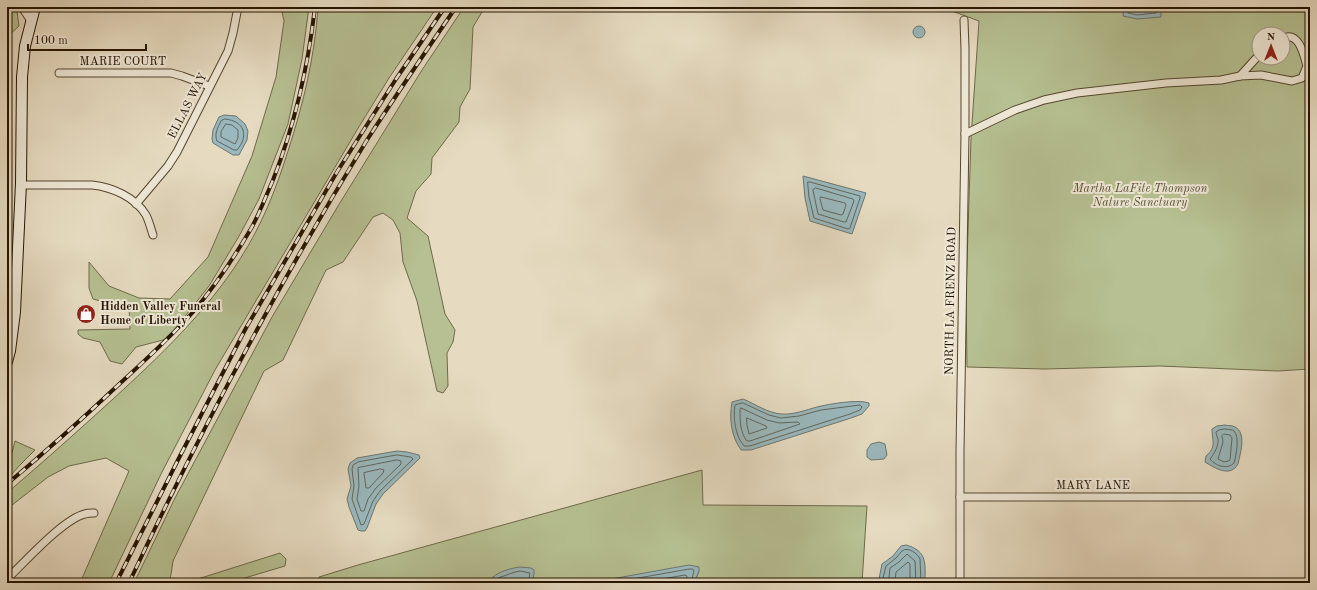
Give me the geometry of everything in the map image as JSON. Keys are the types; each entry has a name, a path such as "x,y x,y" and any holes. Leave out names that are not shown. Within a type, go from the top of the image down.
{"main road":[{"path":"7,362 16,312 21,185 22,77 25,46 35,7"}],"street":[{"path":"22,7 31,21"},
{"name":"ELLAS WAY","path":"136,204 168,166 177,152 228,51 238,7"},
{"name":"NORTH LA FRENZ ROAD","path":"960,583 960,444 965,134 964,20"},
{"path":"965,134 1015,110 1044,100 1077,93 1166,83 1221,80 1240,76 1261,75 1292,81 1302,78 1307,66 1301,46 1294,38 1291,37"},
{"path":"1240,76 1251,64"},
{"name":"MARIE COURT","path":"59,73 171,73 209,86"},
{"path":"21,185 100,186 114,190 132,199 141,208 147,216 153,235"},
{"name":"MARY LANE","path":"960,497 1227,497"},
{"path":"7,579 37,549 71,520 84,514 94,513"}],"green space":[{"path":"7,7 15,7 19,26 7,37"},
{"path":"281,7 309,7 302,59 288,124 259,199 238,238 209,286 167,339 136,347 122,364 110,361 100,342 83,338 78,334 78,330 130,329 129,306 119,306 93,299 89,288 89,262 109,286 139,298 170,299 208,257 252,156 276,77 284,21"},
{"path":"318,7 437,7 389,78 357,130 215,370 161,474 109,583 80,583 129,471 106,458 69,466 48,477 7,509 7,493 131,383 165,350 212,297 240,259 268,206 279,179 293,134 311,62"},
{"path":"464,7 485,7 473,27 470,89 460,107 459,122 432,158 431,174 416,191 407,218 428,236 445,314 455,330 453,342 447,353 448,386 443,393 437,391 417,301 403,262 400,233 393,220 383,213 373,217 343,262 326,270 283,360 264,371 173,561 170,581 172,583 134,583 175,498 272,317 338,206 422,70"},
{"name":"Martha LaFite Thompson Nature Sanctuary","path":"941,7 1310,7 1310,369 1278,371 1160,366 1045,369 967,367 966,294 971,138 979,21"},
{"path":"15,441 35,450 11,475 7,477 7,452 12,453"},
{"path":"702,470 703,505 867,506 862,583 694,583 699,571 600,581 597,583 319,583 319,577 358,565"},
{"path":"280,553 286,559 285,566 228,583 185,583"}],"water":[{"path":"1124,7 1161,7 1161,17 1137,19 1123,16"},
{"path":"917,26 921,26 925,32 921,38 917,38 913,34 913,30"},
{"path":"224,115 236,116 245,124 248,131 247,140 239,155 233,155 213,143 213,130 219,117"},
{"path":"803,176 866,193 852,234 810,221 805,198"},
{"path":"743,399 766,410 781,414 795,413 843,402 864,402 869,403 869,406 862,414 851,418 751,450 741,450 733,433 731,415 732,402"},
{"path":"1217,426 1234,426 1239,430 1242,439 1238,464 1235,468 1227,471 1218,469 1205,462 1206,456 1213,447 1212,429"},
{"path":"879,442 885,444 887,455 884,459 871,460 867,457 867,450 871,444"},
{"path":"397,451 419,455 420,458 383,494 376,504 365,531 358,530 347,499 351,486 348,469 350,463 357,458"},
{"path":"906,545 918,551 924,559 925,583 880,583 879,579 882,564 893,556 901,546"},
{"path":"689,565 699,567 694,583 597,583 600,581"},
{"path":"520,567 531,568 534,570 532,583 494,583 493,577 499,573"}],"railway":[{"path":"7,484 89,413 174,332 193,312 232,260 258,216 288,138 300,95 309,51 315,7"},
{"path":"116,583 246,328 337,172 396,79 445,7"},
{"path":"129,583 212,414 303,248 367,140 456,7"}],"place":[{"name":"Hidden Valley Funeral Home of Liberty","path":"86,314"}]}
